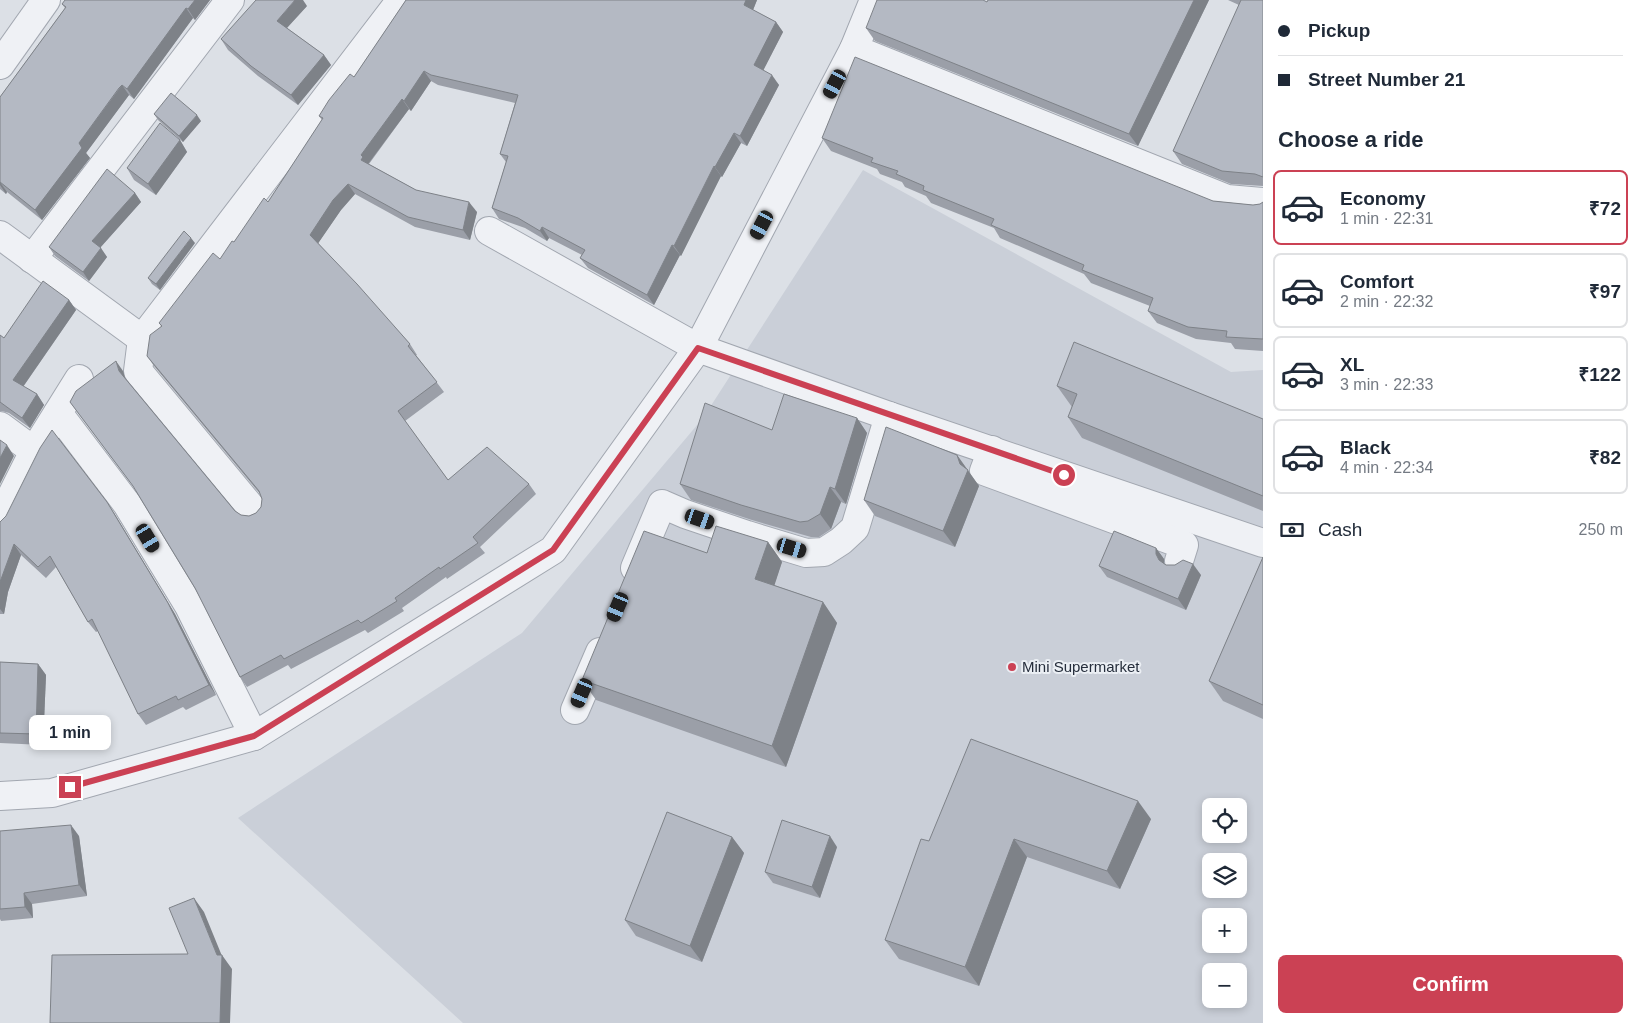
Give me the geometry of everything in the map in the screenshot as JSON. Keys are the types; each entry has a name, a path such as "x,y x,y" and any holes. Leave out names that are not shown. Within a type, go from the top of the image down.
{"street":[{"path":"0,65 46,0"},
{"path":"32,259 230,0"},
{"path":"254,510 138,371 142,339 401,0"},
{"path":"0,796 52,792 254,736 553,550 698,348 854,49 870,2"},
{"path":"854,49 1227,199 1263,202"},
{"path":"489,231 698,348 889,416 988,461 1184,545 1179,561"},
{"path":"0,235 142,339"},
{"path":"0,519 34,451 79,379"},
{"path":"58,413 132,513 189,606 254,736"},
{"path":"624,594 662,504 684,514 806,553 824,552 841,541 854,528 889,416"},
{"path":"0,426 34,451"},
{"path":"988,461 1263,543"},
{"path":"575,710 609,630"}],"shaded area":[{"path":"863,170 1231,372 1263,370 1263,1023 463,1023 238,818 522,633 703,418"}],"building":[{"path":"65,0 195,0 188,9 186,8 127,89 122,85 119,88 79,143 82,148 35,210 0,182 0,97 66,7 62,4"},
{"path":"256,0 295,0 277,21 324,55 291,95 251,66 221,39"},
{"path":"406,0 746,0 744,5 776,22 754,65 772,75 740,136 734,133 714,166 647,295 580,258 585,250 542,227 540,231 518,218 492,208 508,156 500,154 518,95 431,75 424,71 404,101 402,99 361,155 363,157 361,160 416,190 469,202 463,230 408,217 348,184 333,200 310,235 357,284 410,344 408,346 437,382 398,411 448,480 487,447 529,484 473,537 478,543 440,569 439,567 395,598 397,601 361,623 358,620 284,659 281,655 240,677 195,588 133,486 70,402 76,391 116,361 119,371 235,511 241,515 249,516 256,513 261,507 262,499 259,491 147,356 150,335 162,326 159,323 213,253 220,259 264,198 268,202 323,118 319,116 329,100 350,74 354,77"},
{"path":"877,0 983,0 987,2 988,0 1194,0 1129,134 866,28"},
{"path":"1241,0 1263,0 1263,177 1255,174 1222,171 1173,151"},
{"path":"855,57 1213,201 1253,205 1263,202 1263,339 1226,337 1227,331 1188,327 1148,311 1153,298 1082,270 1084,265 991,225 994,219 923,190 924,186 896,174 898,171 871,162 873,158 822,138"},
{"path":"171,93 197,115 179,136 154,114"},
{"path":"160,123 180,140 148,184 127,168"},
{"path":"107,169 135,193 92,241 101,248 83,272 49,247"},
{"path":"184,231 191,238 156,284 148,278"},
{"path":"43,281 69,300 13,380 37,394 22,418 0,402 0,335 4,338"},
{"path":"1074,342 1263,419 1263,496 1068,417 1077,394 1057,386"},
{"path":"784,394 857,418 835,489 830,487 820,514 808,521 800,522 741,505 680,484 705,403 772,430"},
{"path":"886,427 957,455 960,464 968,470 943,531 864,500"},
{"path":"52,430 107,502 168,603 209,685 178,700 176,696 138,714 92,619 88,622 50,556 38,567 14,544 0,582 0,522 6,516 40,448"},
{"path":"0,440 7,445 0,458"},
{"path":"716,526 768,542 755,579 823,602 772,746 582,680 644,531 707,553"},
{"path":"1114,531 1156,548 1159,560 1166,565 1175,565 1183,560 1193,564 1178,599 1099,566"},
{"path":"1263,557 1263,705 1209,681"},
{"path":"0,662 38,664 36,734 0,733"},
{"path":"971,739 1138,801 1107,871 1014,839 965,967 885,940 921,839 929,841"},
{"path":"667,812 732,837 690,946 625,920"},
{"path":"782,820 830,836 812,887 765,872"},
{"path":"71,825 79,885 24,893 25,907 0,909 0,831"},
{"path":"194,898 217,955 222,955 220,1023 50,1023 52,955 188,954 169,908"}],"place":[{"name":"Mini Supermarket","path":"1012,667"}],"route":[{"path":"70,787 254,736 553,550 698,348 889,416 1064,475"}]}
